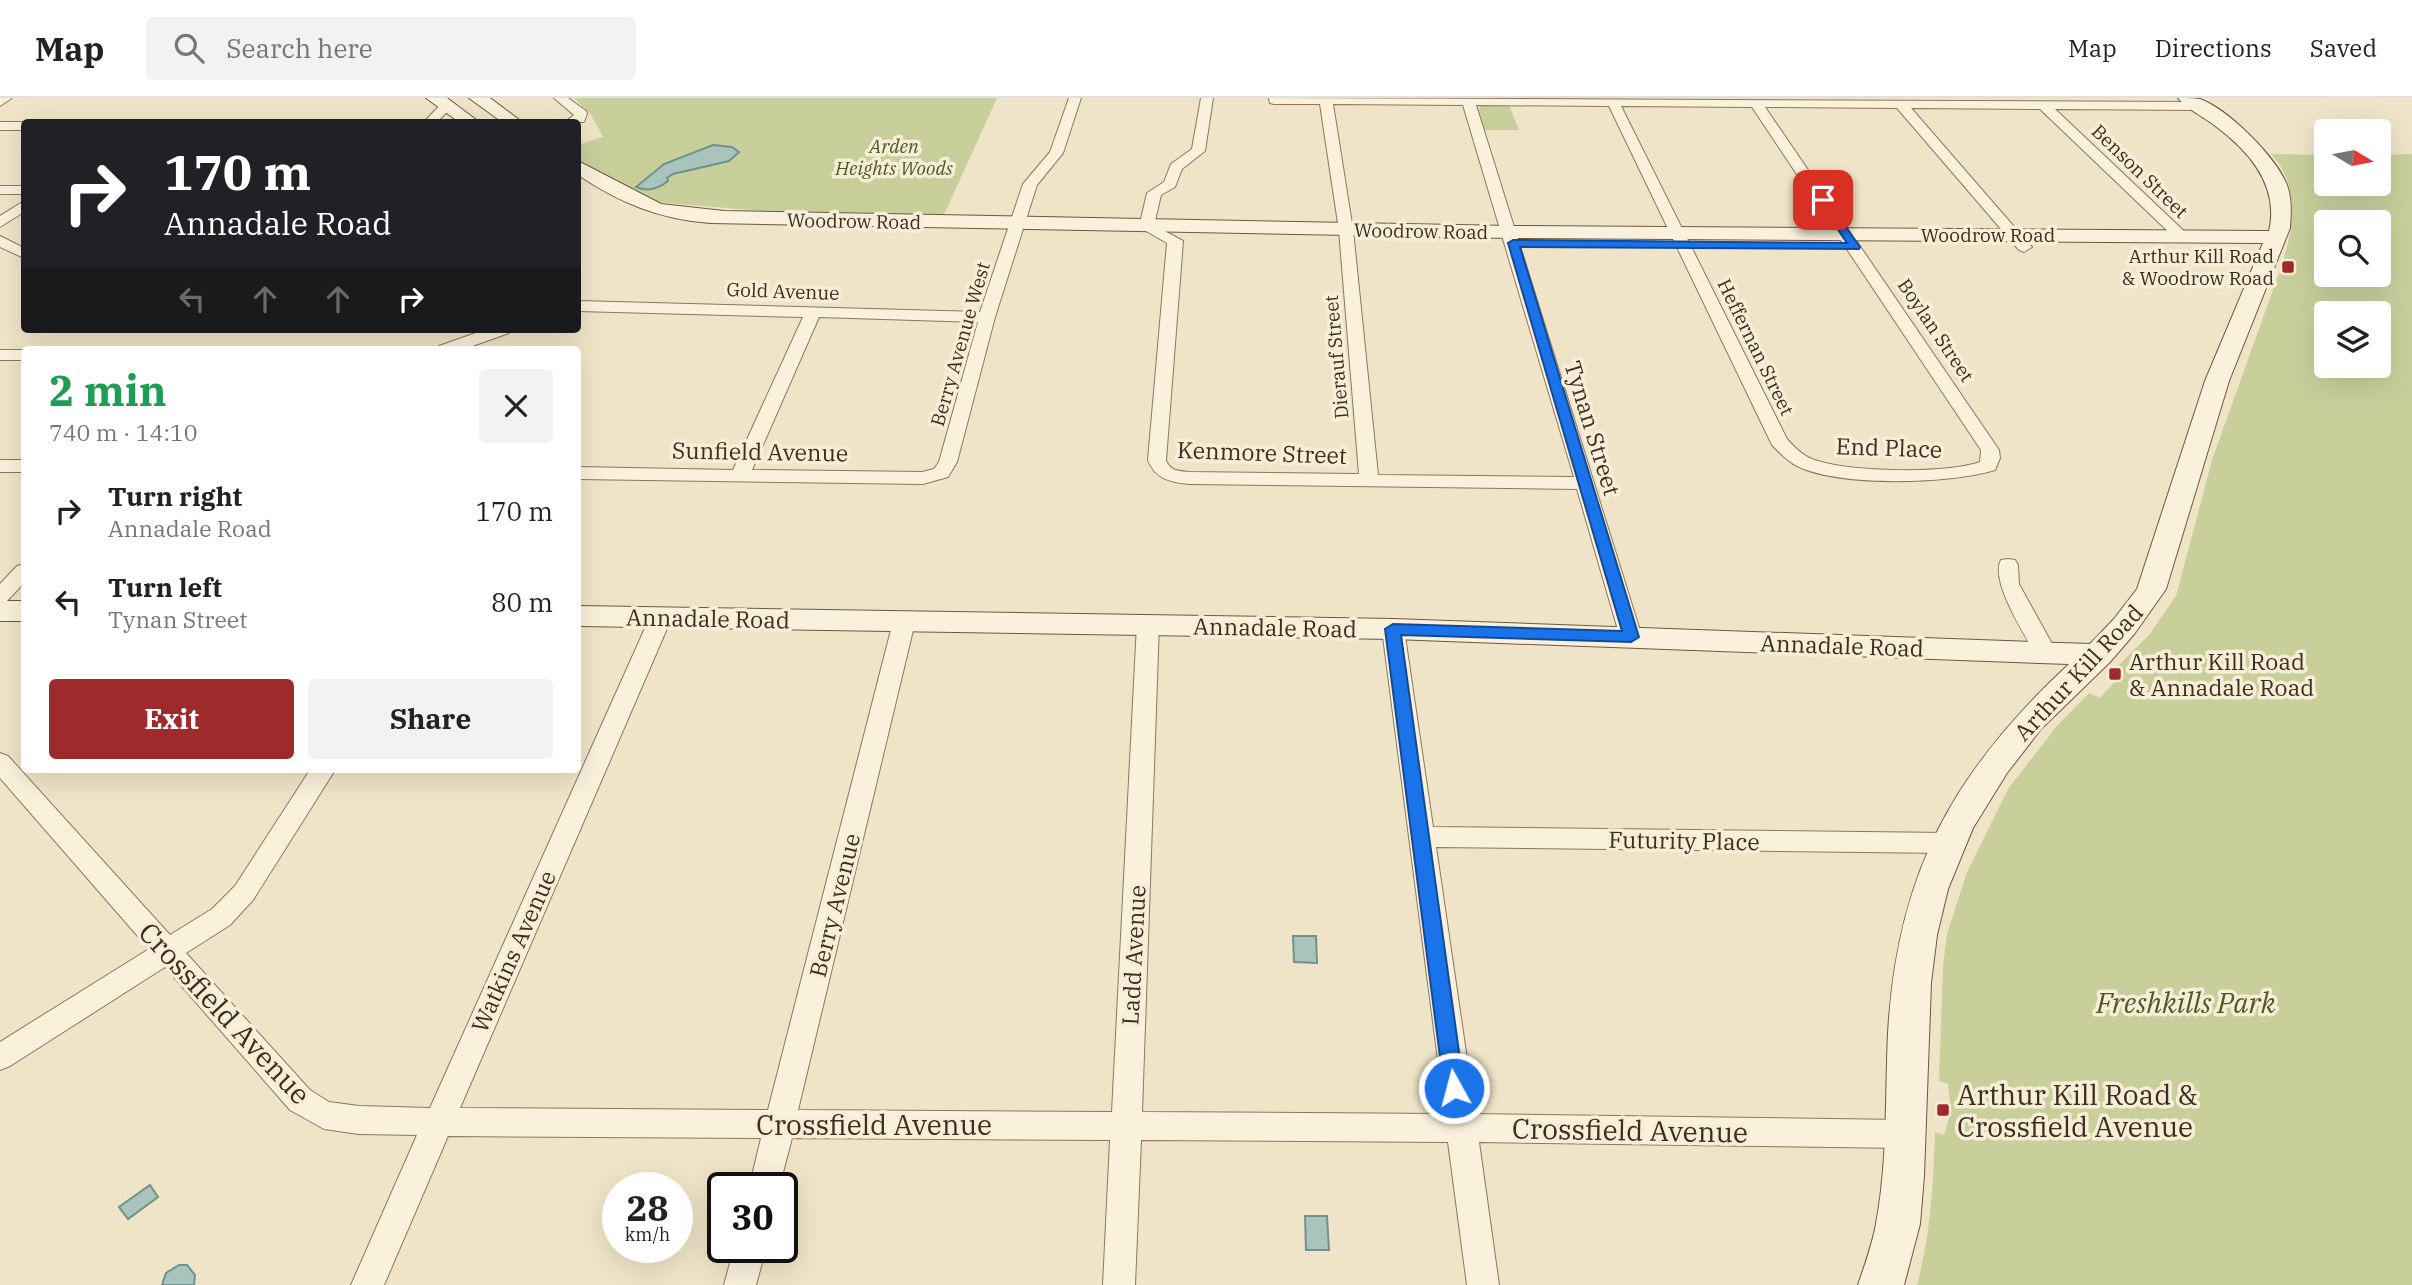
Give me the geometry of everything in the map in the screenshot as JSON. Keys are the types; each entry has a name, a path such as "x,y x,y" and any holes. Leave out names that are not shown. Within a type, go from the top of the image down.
{"street":[{"path":"0,102 6,98"},
{"path":"478,98 509,119"},
{"path":"560,98 581,114 579,119"},
{"name":"Berry Avenue West","path":"941,473 948,462 987,317 1030,184 1056,153 1075,98"},
{"path":"1175,241 1146,228 1154,193 1170,184 1176,167 1198,151 1207,98"},
{"path":"1274,100 2043,105 2193,102"},
{"name":"Dierauf Street","path":"1326,100 1346,236 1369,480"},
{"name":"Tynan Street","path":"1468,101 1512,238 1631,637"},
{"path":"432,119 441,102 466,119"},
{"name":"Heffernan Street","path":"1613,102 1779,441"},
{"name":"Arthur Kill Road","path":"1881,1285 1898,1225 1913,964 1924,901 1948,843 1983,781 2029,722 2135,617 2151,589 2217,381 2283,213 2282,197 2270,170 2246,142 2193,102"},
{"name":"Boylan Street","path":"1756,103 1990,450"},
{"path":"1901,104 2019,241"},
{"name":"Benson Street","path":"2043,105 2181,236"},
{"path":"0,126 21,126"},
{"name":"Woodrow Road","path":"581,169 629,198 682,214 1014,230 1175,241 1346,236"},
{"name":"Woodrow Road","path":"581,189 620,210 656,222 719,228 1146,228 1346,236 2272,243"},
{"path":"0,190 21,190"},
{"path":"0,223 21,207"},
{"name":"Woodrow Road","path":"2019,241 2181,236 2272,243"},
{"path":"0,241 21,252"},
{"name":"Kenmore Street","path":"1175,241 1159,467 1165,473 1189,478 1584,483"},
{"name":"Gold Avenue","path":"581,306 987,317"},
{"path":"740,475 813,313"},
{"path":"456,346 492,333"},
{"path":"0,355 21,355"},
{"name":"End Place","path":"1779,441 1791,456 1837,472 1965,474 1989,466 1992,458 1990,450"},
{"path":"0,466 21,466"},
{"name":"Sunfield Avenue","path":"581,473 923,478 941,473"},
{"path":"2008,565 2009,584 2046,653"},
{"path":"0,596 21,574"},
{"path":"0,611 21,611"},
{"name":"Annadale Road","path":"581,616 1393,629 2099,655"},
{"name":"Watkins Avenue","path":"367,1285 661,617"},
{"name":"Berry Avenue","path":"768,1172 904,622"},
{"name":"Ladd Avenue","path":"1119,1285 1149,624"},
{"path":"1393,629 1483,1285"},
{"name":"Crossfield Avenue","path":"0,762 300,1100 324,1115 359,1120 438,1122 1460,1128 1904,1134"},
{"path":"0,1057 221,917 244,893 321,773"},
{"name":"Futurity Place","path":"1420,838 1948,843"},
{"path":"740,1285 746,1263"}],"green space":[{"name":"Arden Heights Woods","path":"574,98 997,98 943,217 763,211 652,202 619,187 581,162 581,144 603,137 591,115"},
{"path":"1482,105 1509,105 1519,130 1484,130 1478,110"},
{"name":"Freshkills Park","path":"2271,154 2314,155 2314,196 2391,196 2391,155 2412,154 2412,1285 1917,1285 1928,1228 1935,1132 1944,1135 1951,1111 1948,1084 1939,1081 1943,966 1947,934 1967,872 2008,789 2056,727 2089,693 2100,698 2118,678 2115,669 2149,635 2176,596 2212,460 2279,273 2287,275 2290,265 2282,263 2292,220 2286,178"}],"water":[{"path":"713,145 732,147 739,152 729,161 673,174 667,178 668,181 656,188 636,187 664,164"},
{"path":"1293,936 1316,936 1317,963 1294,962"},
{"path":"150,1185 158,1197 128,1219 119,1207"},
{"path":"1305,1216 1327,1216 1329,1250 1306,1250"},
{"path":"179,1265 187,1265 195,1275 194,1285 162,1285 166,1273"}],"place":[{"name":"Arthur Kill Road & Woodrow Road","path":"2288,267"},
{"name":"Arthur Kill Road & Annadale Road","path":"2115,674"},
{"name":"Arthur Kill Road & Crossfield Avenue","path":"1943,1110"}],"route":[{"path":"1454,1088 1393,629 1631,637 1513,243 1855,247 1823,200"}]}
